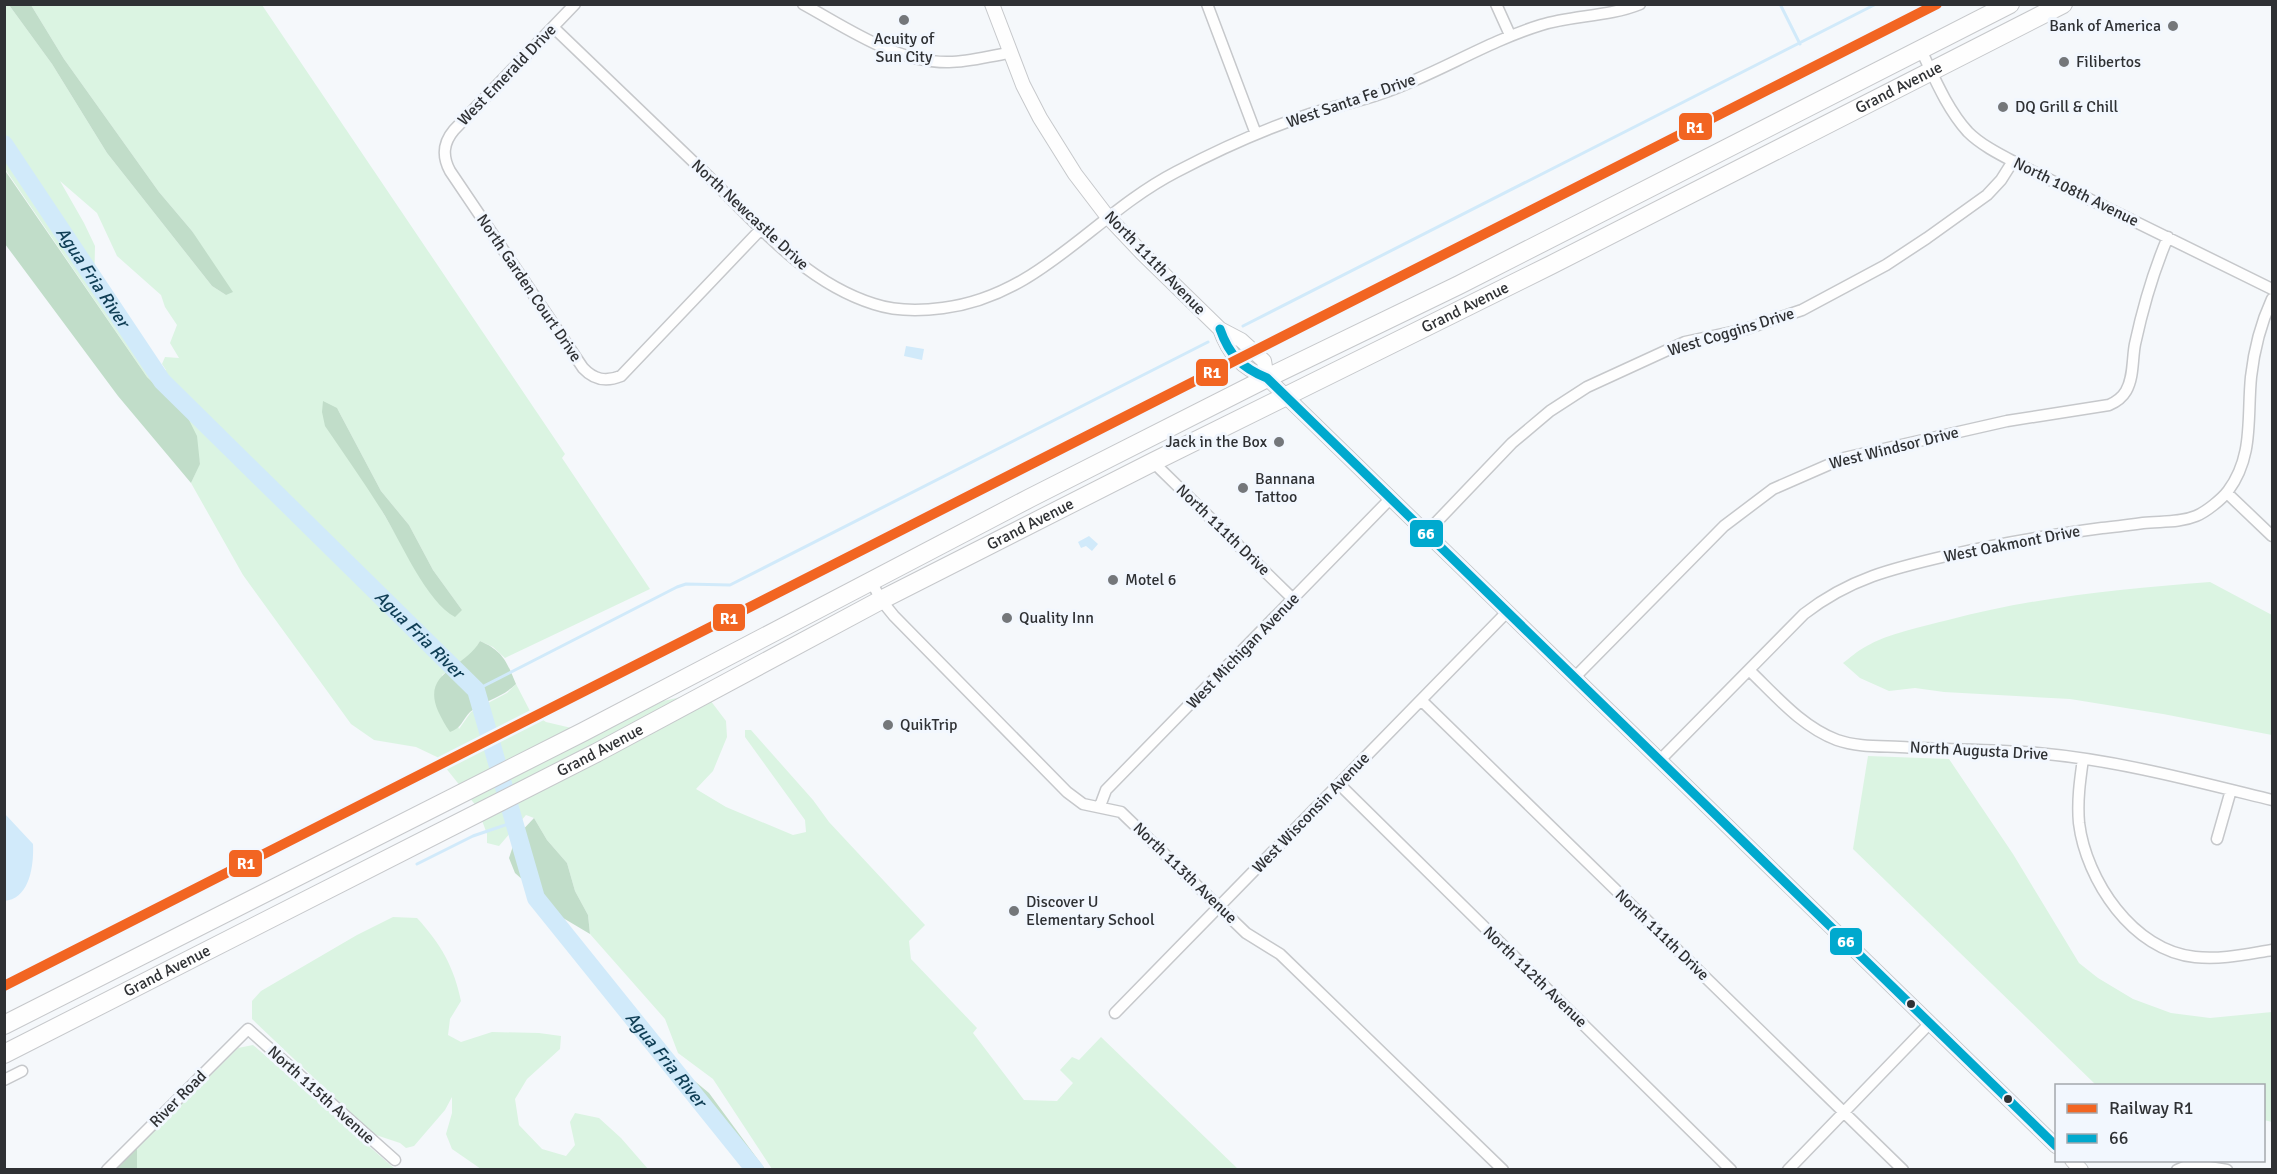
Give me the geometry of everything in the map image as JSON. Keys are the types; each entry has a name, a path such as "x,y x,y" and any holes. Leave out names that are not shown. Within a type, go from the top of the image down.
{"highway":[{"name":"Grand Avenue","path":"4,1025 583,732 1267,378 1469,280 2010,4"},
{"name":"Grand Avenue","path":"4,1054 596,753 881,600 1551,265 2063,4"}],"street":[{"name":"West Emerald Drive","path":"445,149 448,138 454,130 575,4"},
{"path":"803,4 891,51 927,60 948,62 1009,53"},
{"name":"North 111th Avenue","path":"992,4 1009,53 1027,92 1075,174 1107,216 1220,329 1227,348 1251,372 1267,378 1286,396 2055,1145"},
{"path":"1206,4 1256,134"},
{"path":"1496,4 1510,36"},
{"name":"West Santa Fe Drive","path":"1107,216 1174,172 1256,134 1312,114 1383,93 1461,60 1510,36 1544,24 1617,11 1640,4"},
{"name":"North Newcastle Drive","path":"553,27 808,270 833,286 875,305 895,309 929,310 964,306 989,298 1014,287 1065,252 1107,216"},
{"name":"North 108th Avenue","path":"1921,50 1943,94 1969,133 2013,161 2272,289"},
{"name":"North Garden Court Drive","path":"445,149 450,171 583,368 592,377 603,380 616,378 626,372 762,228"},
{"name":"West Coggins Drive","path":"1426,533 1512,443 1550,411 1587,387 1685,342 1746,329 1802,310 1856,281 1927,238 1987,195 2001,180 2013,161"},
{"name":"West Windsor Drive","path":"1575,677 1724,526 1773,489 1844,458 2007,421 2109,405 2120,399 2127,390 2130,378 2145,298 2168,237"},
{"name":"West Oakmont Drive","path":"1660,760 1804,614 1825,598 1866,577 1892,568 2045,535 2144,523 2175,522 2198,516 2227,493 2241,469 2247,450 2253,365 2265,315 2272,299"},
{"name":"North 111th Drive","path":"1153,462 1293,599"},
{"path":"2227,493 2272,536"},
{"name":"West Michigan Avenue","path":"1100,806 1106,790 1391,498"},
{"name":"North 113th Avenue","path":"871,581 881,600 1067,792 1083,804 1121,812 1246,933 1280,954 1503,1170"},
{"name":"West Wisconsin Avenue","path":"1115,1013 1507,612"},
{"name":"North Augusta Drive","path":"1749,670 1804,723 1840,741 1870,746 2035,753 2083,759 2160,772 2272,801"},
{"name":"North 111th Drive","path":"1421,700 1903,1170"},
{"path":"2083,759 2078,793 2079,824 2087,855 2100,886 2132,928 2165,948 2192,957 2220,958 2272,950"},
{"name":"North 112th Avenue","path":"1339,784 1731,1170"},
{"path":"2217,839 2231,790"},
{"path":"1788,1170 1930,1023"},
{"name":"North 115th Avenue","path":"248,1029 395,1160"},
{"name":"River Road","path":"107,1170 248,1029"},
{"path":"4,1080 22,1071"},
{"path":"2177,1170 2191,1164 2227,1170"}],"green space":[{"path":"4,5 9,5 52,64 107,153 212,286 226,295 192,231 159,192 64,59 31,5 262,5 565,454 562,458 650,589 505,658 493,647 480,641 475,651 442,675 459,729 471,712 507,693 516,684 530,711 546,722 597,734 663,701 704,692 726,721 727,737 713,771 696,789 726,807 793,835 806,832 805,820 745,737 745,730 751,730 813,800 829,822 925,925 909,941 911,959 977,1028 973,1033 1024,1100 1057,1101 1073,1083 1060,1070 1072,1057 1079,1060 1101,1037 1238,1169 772,1169 713,1079 678,1053 665,1019 590,934 588,915 575,891 567,863 547,840 534,818 526,815 499,846 487,843 487,834 477,807 437,757 416,747 374,740 351,724 243,575 191,483 200,463 187,416 147,377 5,169","holes":["60,181 97,213 117,256 161,295 165,307 177,325 170,343 179,358 165,357 162,364 166,370 155,377 94,292 95,246","337,408 381,491 409,525 433,570 462,610 429,591 382,511"]},
{"path":"9,5 31,5 64,59 159,192 192,231 233,292 226,295 212,286 107,153 52,64"},
{"path":"4,169 147,377 187,416 197,436 200,464 191,483 118,396 5,244"},
{"path":"323,401 337,408 381,491 409,525 433,570 462,610 455,617 434,599 424,585 382,511 325,426 322,412"},
{"path":"2210,582 2272,615 2272,735 2070,699 1944,692 1915,688 1889,691 1860,678 1843,663 1862,649 1884,638 1981,612 2078,595"},
{"path":"480,641 499,653 510,669 516,684 505,693 475,708 459,726 450,732 438,711 434,698 435,687 440,679 465,658"},
{"path":"1868,756 1949,759 2013,854 2079,963 2098,978 2133,999 2171,1013 2210,1018 2272,1012 2272,1122 2265,1120 2265,1084 2095,1084 1853,849"},
{"path":"534,818 547,840 567,863 575,891 588,915 590,934 553,912 515,873 509,858 516,837"},
{"path":"393,917 417,918 440,947 455,977 461,1001 450,1019 448,1035 461,1042 492,1032 561,1036 560,1049 527,1079 515,1099 519,1125 542,1149 566,1156 575,1145 570,1122 575,1113 599,1118 621,1138 648,1169 481,1169 452,1149 446,1134 452,1113 452,1097 445,1110 414,1146 406,1148 400,1143 373,1134 252,1019 252,1001 261,991 357,935"},
{"path":"553,923 575,941 604,980 653,1032 673,1063 709,1093 765,1169 754,1169 704,1103 667,1066 579,965"},
{"path":"253,1045 395,1169 137,1169 137,1148 238,1048"},
{"path":"137,1148 137,1169 116,1169"}],"water":[{"path":"906,346 924,349 922,360 904,356"},
{"path":"1089,536 1098,544 1092,551 1086,546 1081,548 1078,542"},
{"path":"5,814 33,844 33,852 29,880 25,888 13,899 4,901"}],"waterway":[{"path":"1780,4 1800,44"},
{"path":"1243,326 1876,4"},
{"name":"Agua Fria River","path":"4,144 162,381 476,690 536,898 755,1170"},
{"path":"476,690 677,587 686,584 730,585 1208,342"},
{"path":"417,864 473,836 514,822"}],"rail line":[{"name":"R1","path":"4,986 1937,4"}],"transit line":[{"name":"66","path":"1220,329 1238,360 1250,370 1267,378 2055,1145"}],"place":[{"name":"Acuity of Sun City","path":"904,20"},
{"name":"Bank of America","path":"2173,26"},
{"name":"Filibertos","path":"2064,62"},
{"name":"DQ Grill & Chill","path":"2003,107"},
{"name":"Jack in the Box","path":"1279,442"},
{"name":"Bannana Tattoo","path":"1243,488"},
{"name":"Motel 6","path":"1113,580"},
{"name":"Quality Inn","path":"1007,618"},
{"name":"QuikTrip","path":"888,725"},
{"name":"Discover U Elementary School","path":"1014,911"}]}
